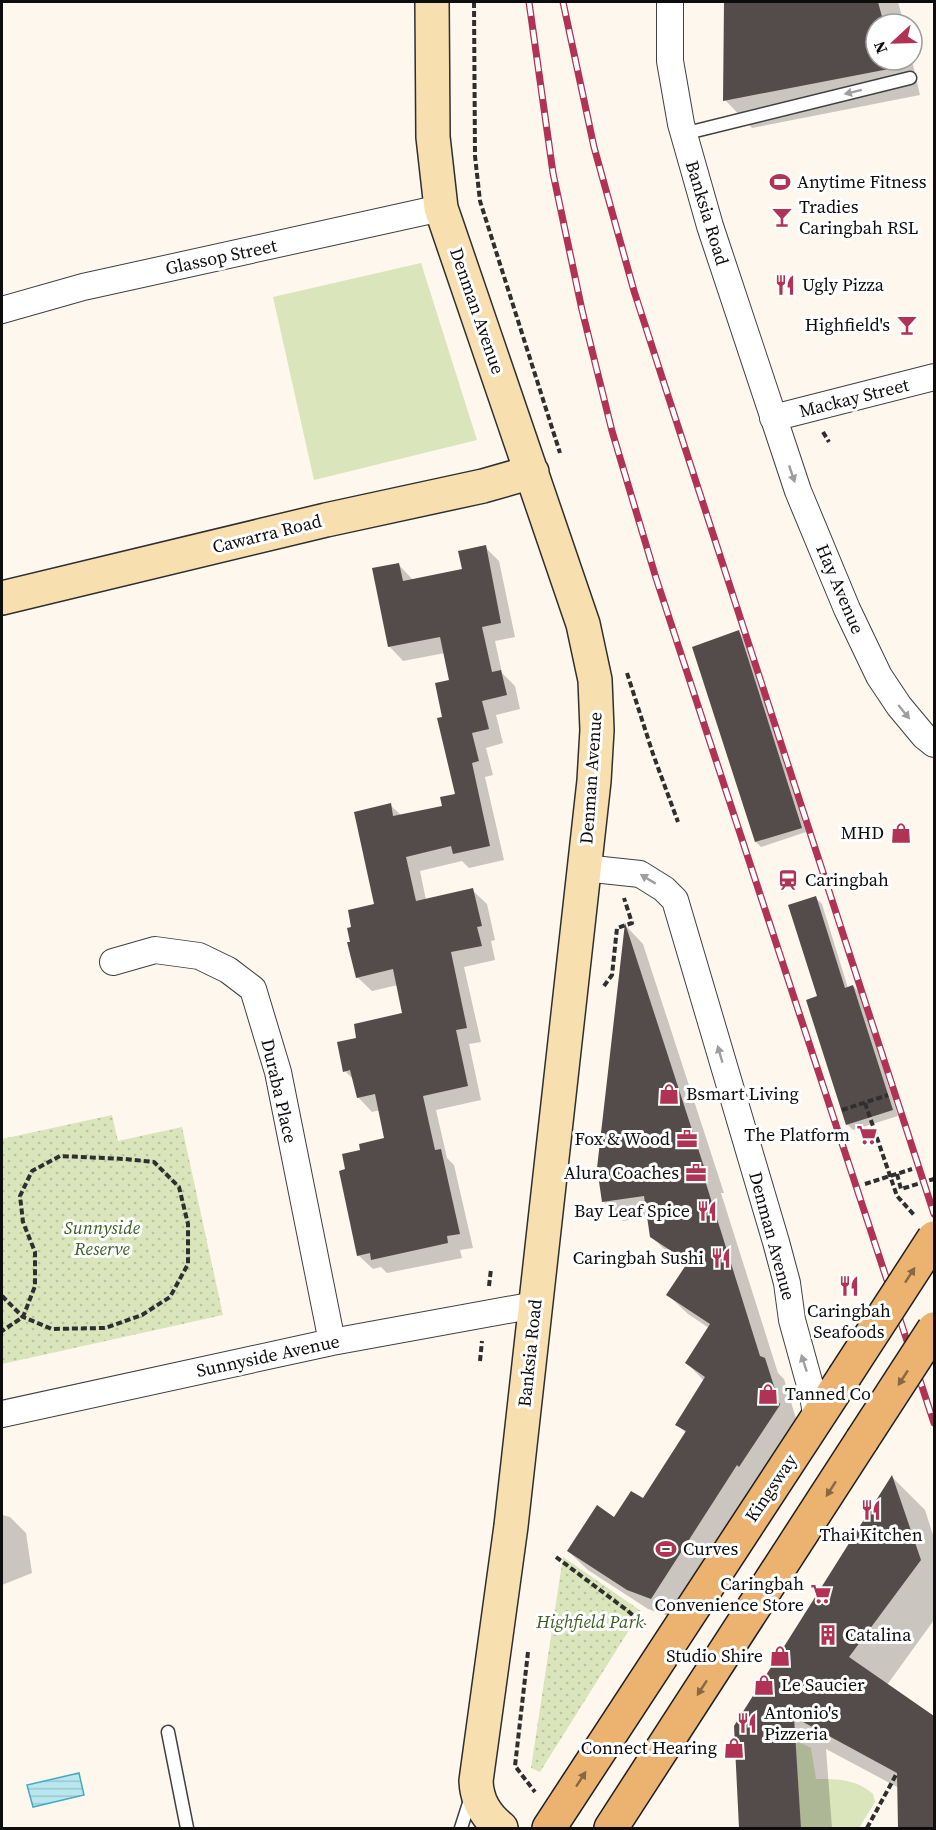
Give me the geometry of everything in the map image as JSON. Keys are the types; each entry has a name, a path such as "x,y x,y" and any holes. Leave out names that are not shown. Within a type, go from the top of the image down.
{"main road":[{"name":"Kingsway","path":"549,1828 817,1420 844,1377 927,1229"},
{"path":"611,1828 934,1329"}],"street":[{"name":"Denman Avenue","path":"432,2 433,137 441,208 584,624 595,680 597,730 584,868 640,874 675,900 776,1242 787,1283 792,1320 811,1385 817,1420"},
{"name":"Banksia Road","path":"670,2 670,61 683,134 710,226 773,418"},
{"name":"Glassop Street","path":"2,310 84,287 441,208"},
{"name":"Mackay Street","path":"773,418 934,377"},
{"name":"Hay Avenue","path":"773,418 798,491 847,609 879,675 899,706 924,736 934,744"},
{"name":"Cawarra Road","path":"2,598 326,520 483,486 532,472"},
{"name":"Banksia Road","path":"501,1828 482,1807 476,1792 476,1781 511,1526 584,868"},
{"name":"Duraba Place","path":"114,962 155,950 199,956 228,970 253,989 278,1072 332,1342"},
{"name":"Sunnyside Avenue","path":"2,1414 332,1342 535,1305"}],"lane":[{"path":"683,134 910,78"},
{"path":"168,1732 187,1828"},
{"path":"461,1828 476,1781"}],"path":[{"path":"474,2 475,156 480,201 561,456"},
{"path":"625,664 653,754 678,822"},
{"path":"612,975 617,928 632,923"},
{"path":"842,1110 888,1095"},
{"path":"865,1102 897,1196 927,1229"},
{"path":"2,1296 23,1317 52,1329 105,1328 142,1315 170,1297 188,1264 188,1224 179,1186 154,1162 125,1158 60,1156 32,1170 20,1196 23,1222 35,1251 35,1286 23,1317 2,1331"},
{"path":"866,1184 912,1169"},
{"path":"897,1174 901,1189 934,1179"},
{"path":"556,1557 628,1611 645,1627"},
{"path":"867,1828 897,1773"},
{"path":"528,1783 536,1792"}],"green space":[{"path":"421,263 477,440 314,480 273,297"},
{"name":"Sunnyside Reserve","path":"112,1115 118,1141 182,1127 223,1315 2,1364 2,1139"},
{"name":"Highfield Park","path":"563,1557 641,1611 540,1772 531,1768"},
{"path":"795,1740 811,1748 816,1779 853,1783 873,1794 875,1802 859,1828 801,1828"}],"water":[{"path":"79,1773 84,1795 33,1807 27,1785"}],"building":[{"path":"724,2 878,2 881,12 864,12 864,72 873,72 723,101"},
{"path":"486,545 501,623 482,627 492,672 501,670 507,695 482,701 489,729 472,733 479,761 472,763 490,846 453,854 451,846 406,857 416,901 473,888 482,926 477,927 482,946 451,952 467,1028 456,1030 468,1086 423,1096 435,1150 441,1149 460,1234 447,1236 448,1243 371,1260 370,1253 357,1256 339,1171 345,1169 342,1154 360,1150 359,1144 384,1138 375,1094 357,1098 350,1070 343,1072 337,1042 356,1038 354,1024 402,1013 393,969 356,978 347,942 350,942 347,928 351,927 348,910 374,904 354,812 391,803 393,816 442,806 440,797 455,794 437,718 442,717 435,683 449,680 440,637 388,647 372,568 399,563 403,581 462,569 458,551"},
{"path":"739,630 802,828 755,842 692,647"},
{"path":"816,896 845,988 853,985 893,1110 846,1125 806,1000 817,996 788,905"},
{"path":"625,923 706,1173 703,1174 760,1356 765,1358 780,1405 739,1467 737,1465 651,1599 627,1590 567,1551 597,1505 614,1517 631,1491 643,1498 686,1431 675,1425 705,1377 685,1363 710,1324 666,1295 688,1262 650,1237 644,1196 602,1202 597,1168"},
{"name":"Catalina","path":"892,1475 921,1560 849,1657 934,1716 934,1828 898,1828 897,1773 794,1717 801,1828 739,1828 734,1726"}],"railway":[{"path":"529,2 553,173 582,310 612,431 656,578 934,1423"},
{"path":"563,2 594,147 634,291 934,1214"}],"place":[{"name":"Anytime Fitness","path":"780,182"},
{"name":"Tradies Caringbah RSL","path":"782,217"},
{"name":"Ugly Pizza","path":"785,285"},
{"name":"Highfield's","path":"907,325"},
{"name":"MHD","path":"901,833"},
{"name":"Caringbah","path":"788,880"},
{"name":"Bsmart Living","path":"669,1094"},
{"name":"The Platform","path":"867,1135"},
{"name":"Fox & Wood","path":"687,1139"},
{"name":"Alura Coaches","path":"696,1173"},
{"name":"Bay Leaf Spice","path":"707,1211"},
{"name":"Caringbah Sushi","path":"721,1258"},
{"name":"Caringbah Seafoods","path":"849,1286"},
{"name":"Tanned Co","path":"768,1394"},
{"name":"Thai Kitchen","path":"871,1510"},
{"name":"Curves","path":"666,1549"},
{"name":"Caringbah Convenience Store","path":"821,1594"},
{"name":"Catalina","path":"828,1635"},
{"name":"Studio Shire","path":"780,1656"},
{"name":"Le Saucier","path":"764,1685"},
{"name":"Antonio's Pizzeria","path":"747,1723"},
{"name":"Connect Hearing","path":"734,1748"}]}
